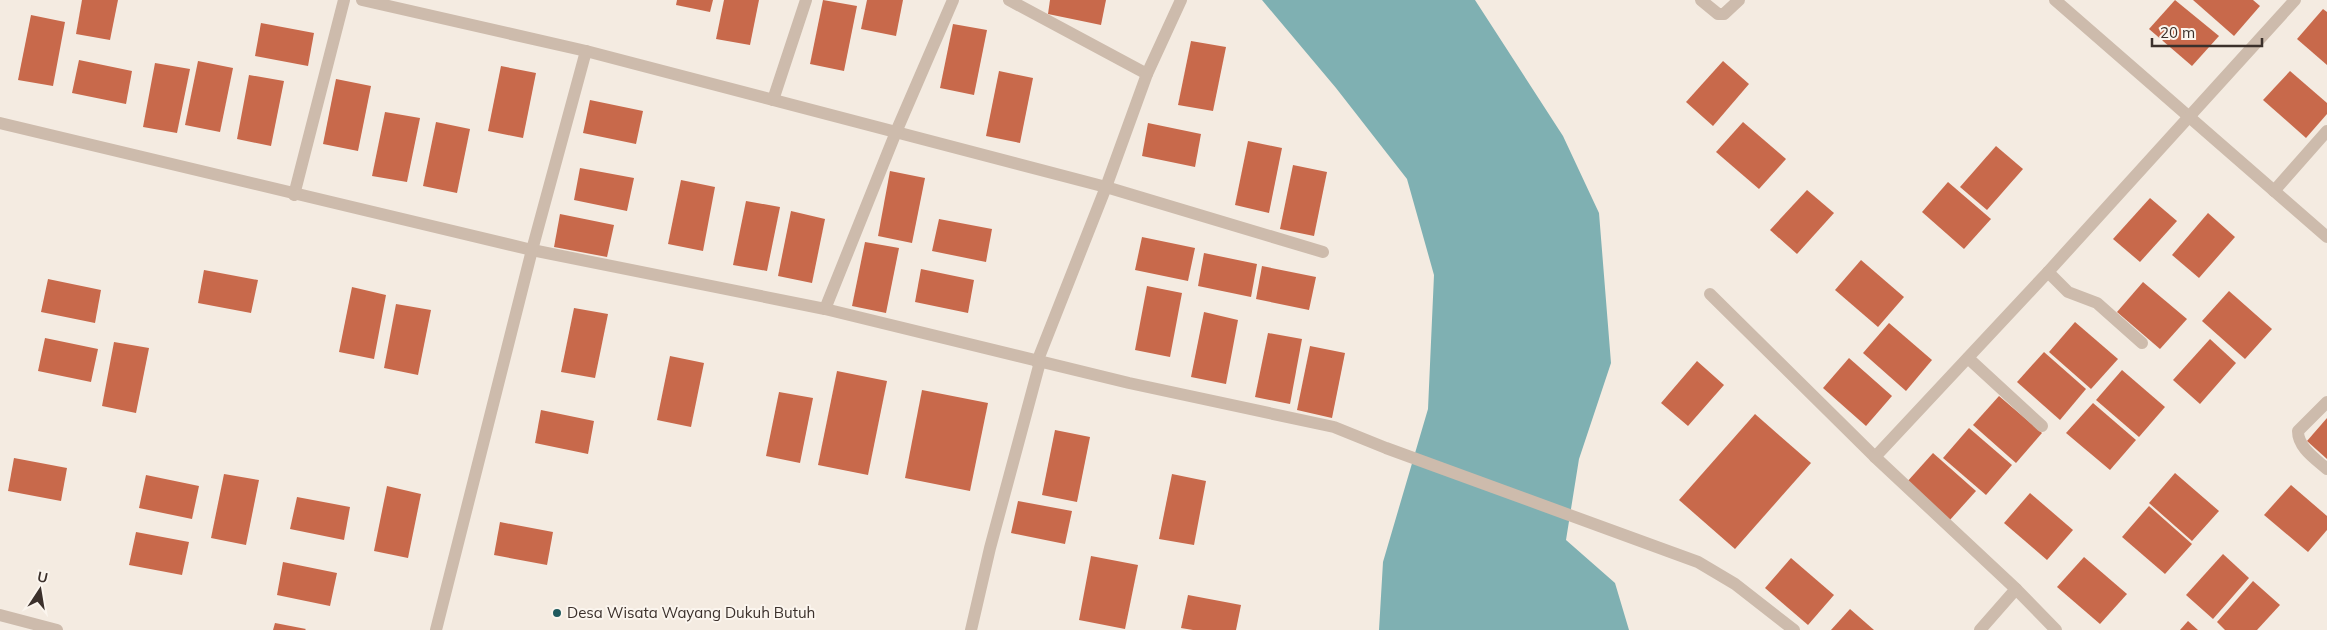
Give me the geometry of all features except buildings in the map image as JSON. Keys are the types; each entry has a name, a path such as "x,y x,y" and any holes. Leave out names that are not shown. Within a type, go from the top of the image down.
{"street":[{"path":"294,194 344,0"},
{"path":"362,0 586,51 1106,187 1323,252"},
{"path":"773,100 806,0"},
{"path":"825,309 896,132 953,0"},
{"path":"1009,0 1148,74"},
{"path":"971,630 1038,362 1148,74 1181,0"},
{"path":"1701,0 1718,14 1724,14 1739,0"},
{"path":"2055,0 2327,237"},
{"path":"1875,457 2048,272 2187,116 2295,0"},
{"path":"436,630 532,250 586,51"},
{"path":"0,123 532,250 825,309 1038,362 1334,427 1386,448 1698,562 1735,584 1794,630"},
{"path":"2274,191 2327,131"},
{"path":"2048,272 2068,292 2097,303 2142,343"},
{"path":"1710,294 1875,457 2016,588 2056,630"},
{"path":"1968,358 2042,426"},
{"path":"2327,402 2298,431 2299,439 2305,449 2327,469"},
{"path":"1980,630 2016,588"},
{"path":"0,615 57,630"}],"water":[{"path":"1262,0 1475,0 1563,136 1599,213 1611,363 1579,459 1566,540 1615,583 1629,630 1379,630 1383,562 1428,409 1434,275 1407,179 1336,88"}],"place":[{"name":"Desa Wisata Wayang Dukuh Butuh","path":"557,613"}]}
